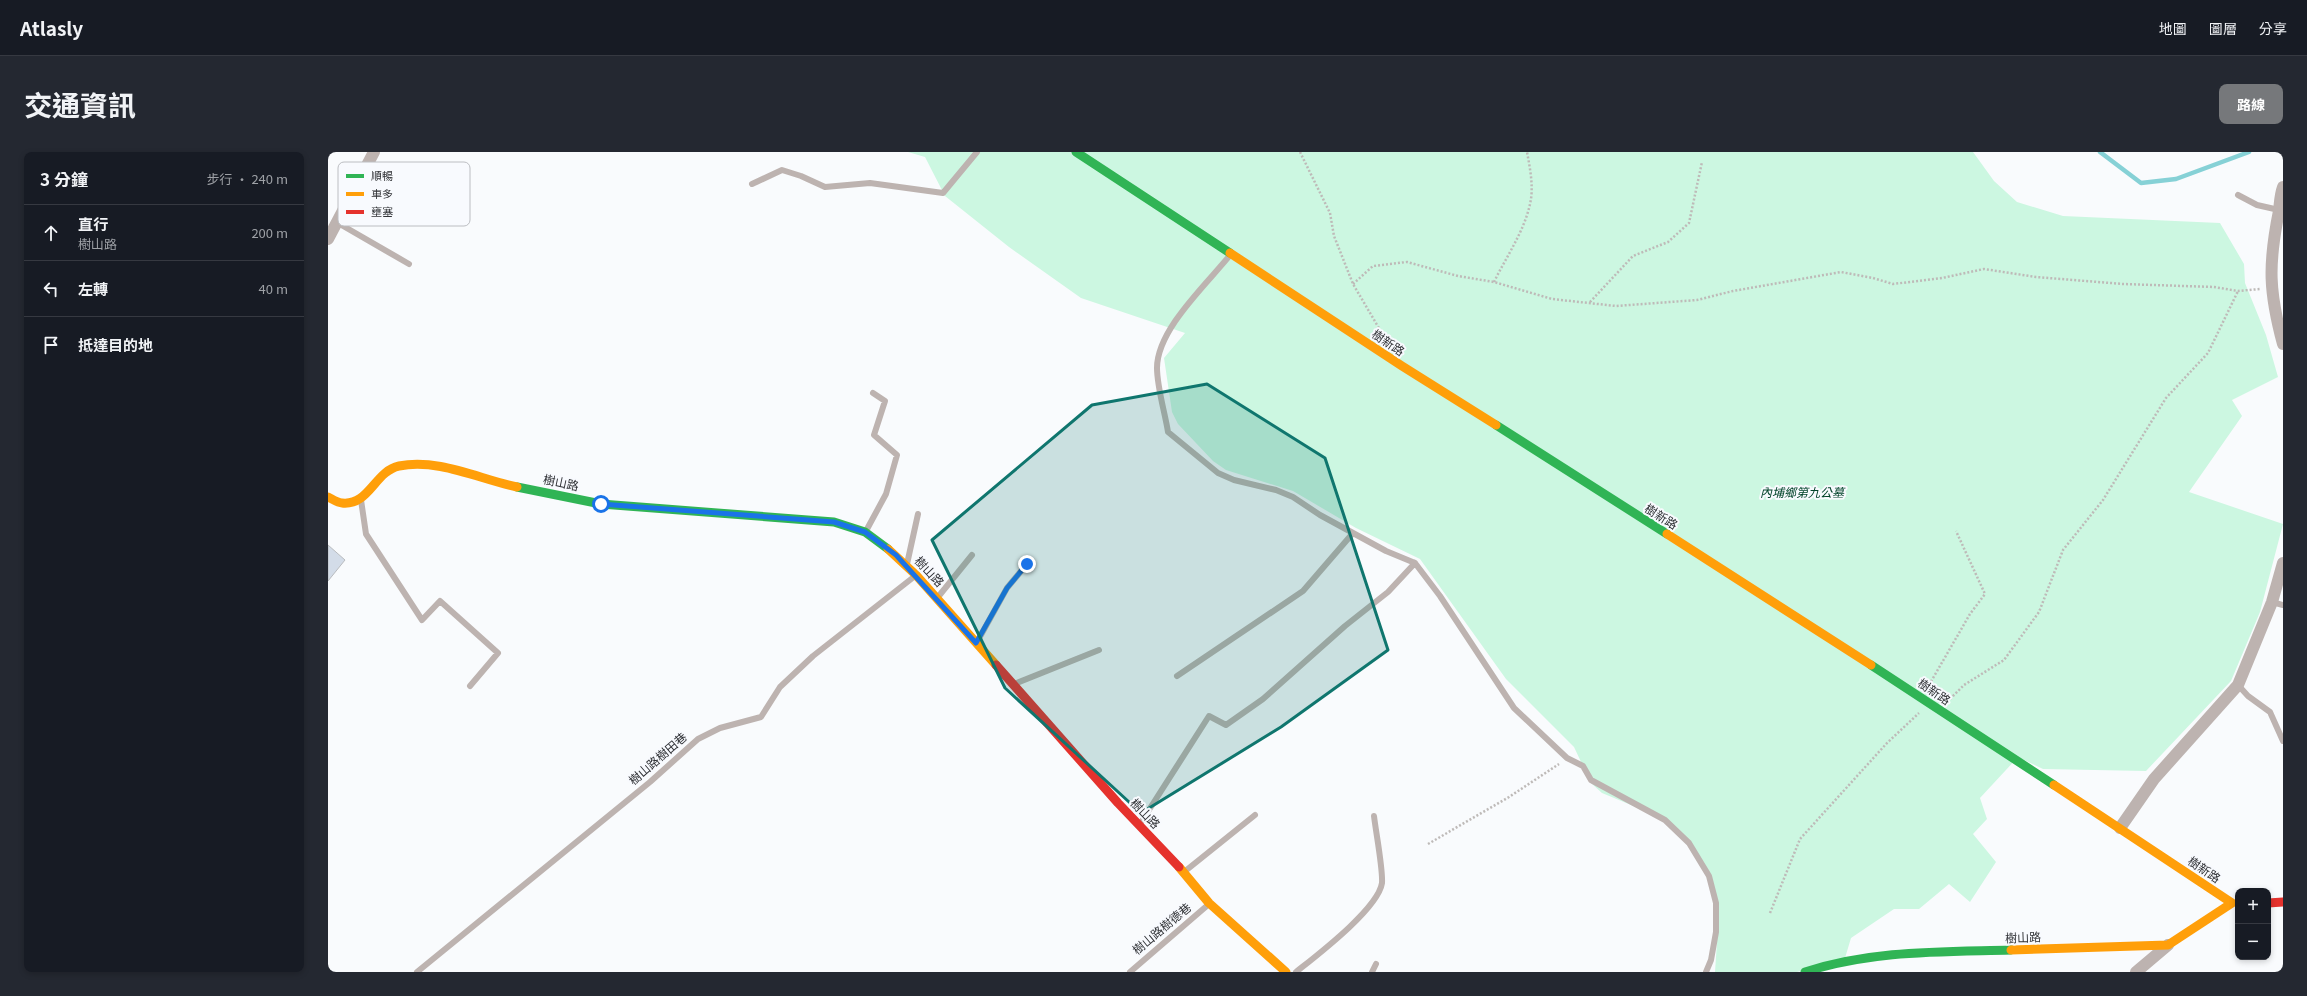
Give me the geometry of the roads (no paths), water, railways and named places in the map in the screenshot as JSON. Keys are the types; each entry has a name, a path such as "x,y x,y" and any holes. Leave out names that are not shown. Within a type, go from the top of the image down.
{"street":[{"path":"369,162 374,152"},
{"name":"樹新路","path":"1076,152 1402,366 1472,409 1922,698 2235,903"},
{"path":"2283,187 2273,237 2270,273 2275,312 2283,344"},
{"path":"328,239 338,223"},
{"name":"樹山路","path":"361,499 382,476 397,466 428,464 508,485 601,504 834,522 865,532 916,575 1139,825 1184,872 1209,903 1286,972"},
{"path":"328,497 342,503 361,499"},
{"path":"2120,828 2154,779 2238,685 2278,604 2283,563"},
{"path":"2271,903 2283,902"},
{"path":"2136,972 2168,946 2235,903"},
{"name":"樹山路","path":"1805,972 1833,963 1896,953 2168,946"}],"lane":[{"path":"752,184 782,170 801,176 825,187 870,183 943,194 977,152"},
{"path":"2238,195 2257,206 2279,210"},
{"path":"343,226 409,264"},
{"path":"1232,253 1180,314 1164,340 1157,368 1168,432 1218,473 1234,480 1276,490 1293,497 1386,551 1415,562 1440,596 1514,708 1567,758 1583,766 1591,780 1665,820 1689,842 1709,876 1716,904 1716,932 1711,960 1706,972"},
{"path":"865,532 886,494 897,456 874,435 885,401 873,393"},
{"path":"361,499 366,534 422,620 440,601 498,653 470,686"},
{"path":"907,566 918,514"},
{"path":"1177,676 1303,591 1353,533"},
{"path":"937,598 972,555"},
{"path":"1139,825 1209,716 1226,725 1263,699 1345,626 1388,592 1415,562"},
{"path":"976,643 1007,588 1027,564"},
{"name":"樹山路樹田巷","path":"417,972 650,782 698,739 720,728 761,717 780,687 813,656 916,575"},
{"path":"1013,684 1099,650"},
{"path":"2238,685 2248,696 2270,712 2283,741"},
{"path":"1184,872 1255,815"},
{"path":"1296,972 1326,949 1366,911 1382,884 1374,816"},
{"name":"樹山路樹德巷","path":"1130,972 1209,903"},
{"path":"1372,972 1376,964"}],"waterway":[{"path":"2100,152 2141,183 2176,179 2249,152"}],"park label":[{"name":"內埔鄉第九公墓","path":"1802,493"}]}
